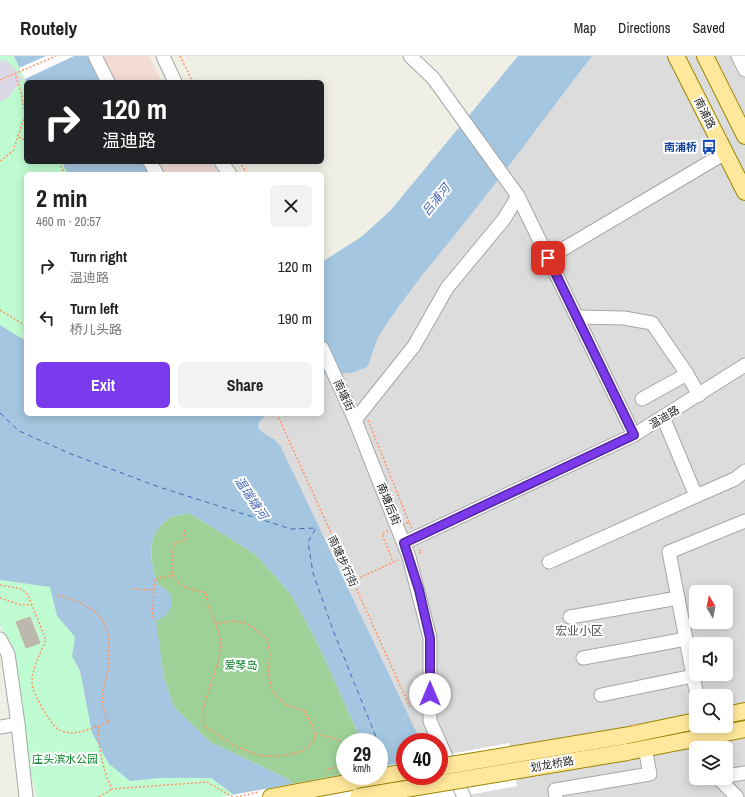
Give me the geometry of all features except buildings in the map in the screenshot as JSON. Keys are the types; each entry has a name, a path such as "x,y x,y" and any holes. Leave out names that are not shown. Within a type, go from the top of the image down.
{"main road":[{"name":"南浦路","path":"676,56 745,192"},
{"path":"705,56 744,134"},
{"path":"733,713 745,711"},
{"name":"划龙桥路","path":"358,797 625,744 689,723"},
{"name":"划龙桥路","path":"712,741 745,729"},
{"name":"划龙桥路","path":"448,766 625,744 644,748 689,744"},
{"path":"272,797 396,774"}],"street":[{"path":"94,56 107,80"},
{"path":"163,56 174,80"},
{"path":"410,56 433,78 518,196 634,435"},
{"path":"738,56 745,70"},
{"path":"548,258 725,153"},
{"path":"222,164 228,172"},
{"path":"355,420 414,346 447,288 504,219 518,196"},
{"path":"577,317 624,318 652,323 687,374 699,395"},
{"name":"南塘街","path":"324,352 355,420"},
{"name":"温迪路","path":"404,543 634,435 699,395 743,371"},
{"path":"642,399 687,374"},
{"path":"663,417 696,496"},
{"name":"南塘后街","path":"355,420 404,543 419,590 430,638 430,722 464,797"},
{"path":"549,562 735,479 745,471"},
{"path":"689,655 669,552 745,521"},
{"path":"570,617 678,598"},
{"path":"0,639 8,654 26,797"},
{"path":"583,658 686,639"},
{"path":"601,695 689,677"},
{"path":"0,727 18,724"},
{"path":"556,797 555,790 650,774 644,748"},
{"path":"733,775 745,773"},
{"path":"725,785 737,797"}],"path":[{"path":"0,80 56,56"},
{"path":"180,56 192,80"},
{"path":"15,74 24,106"},
{"path":"0,161 13,151 24,121"},
{"path":"19,137 24,139"},
{"path":"0,310 24,325"},
{"path":"364,408 409,522"},
{"name":"南塘步行街","path":"278,416 410,707"},
{"path":"185,530 184,540 174,544 171,561 174,575 181,586 206,593 208,606 216,624 221,642 219,659 203,708 204,726 235,746 261,756 283,756 303,752 315,740 313,726 304,711 285,704 272,690 268,672 270,655 267,639 250,626 236,620 216,624"},
{"path":"152,620 155,579 174,575"},
{"path":"0,585 22,589 28,595 46,640 33,669 32,684 35,694 53,725 60,731 71,733 109,722 103,706 102,695 109,667 109,641 101,618 93,610 79,602 55,594"},
{"path":"132,589 154,590"},
{"path":"0,598 21,605 32,605"},
{"path":"98,726 104,774 112,789"},
{"path":"314,734 336,739"},
{"path":"328,769 336,768"},
{"path":"99,797 112,789 208,782 233,797"}],"shaded area":[{"path":"89,56 149,56 161,80 102,80"},
{"path":"551,56 745,56 745,797 413,797 408,785 448,785 448,733 396,733 396,757 388,738 388,733 386,733 251,416 324,416 324,321"},
{"path":"5,59 23,80 19,83 10,96 0,102 0,61"},
{"path":"145,164 212,164 218,172 149,172"}],"green space":[{"path":"0,56 14,56 25,80 24,164 63,164 67,172 24,172 24,340 0,325"},
{"name":"爱琴岛","path":"189,513 255,554 290,593 316,640 358,733 336,733 336,781 309,797 284,777 210,742 174,707 164,678 155,620 162,618 166,614 171,604 168,593 164,588 158,585 153,567 151,549 156,533 161,525 168,519"},
{"name":"庄头滨水公园","path":"0,580 50,587 57,616 75,637 72,656 80,671 85,701 130,781 160,778 211,778 234,795 221,797 37,797 31,774 11,651 0,625"}],"water":[{"path":"14,56 89,56 102,80 25,80"},
{"name":"吕浦河","path":"518,56 592,56 468,219 393,314 379,335 367,367 351,373 324,374 324,261 361,237 390,211"},
{"path":"63,164 145,164 149,172 67,172"},
{"name":"温瑞塘河","path":"0,325 24,340 24,416 264,416 259,422 259,428 275,440 281,447 417,733 396,733 396,776 388,776 388,733 358,733 316,640 290,593 255,554 189,513 170,518 161,525 156,533 151,549 153,567 158,585 165,589 172,598 171,609 162,618 156,621 164,678 174,707 210,742 284,777 309,797 237,797 211,778 160,778 130,781 109,764 92,733 80,671 72,656 75,637 57,616 50,587 0,580"}],"pier":[{"path":"46,56 74,56 25,79 19,68"},
{"path":"509,743 517,786 458,797 221,797 336,776 336,785 388,785 388,765 396,764 396,785 448,785 448,754"}],"ferry route":[{"path":"0,413 19,431 71,454 159,487 291,529 316,528 308,542 313,573 333,630 374,733"}],"place":[{"name":"南浦桥","path":"709,147"}],"district":[{"name":"宏业小区","path":"579,631"}],"route":[{"path":"430,694 430,638 419,590 404,543 634,435 548,258"}]}
